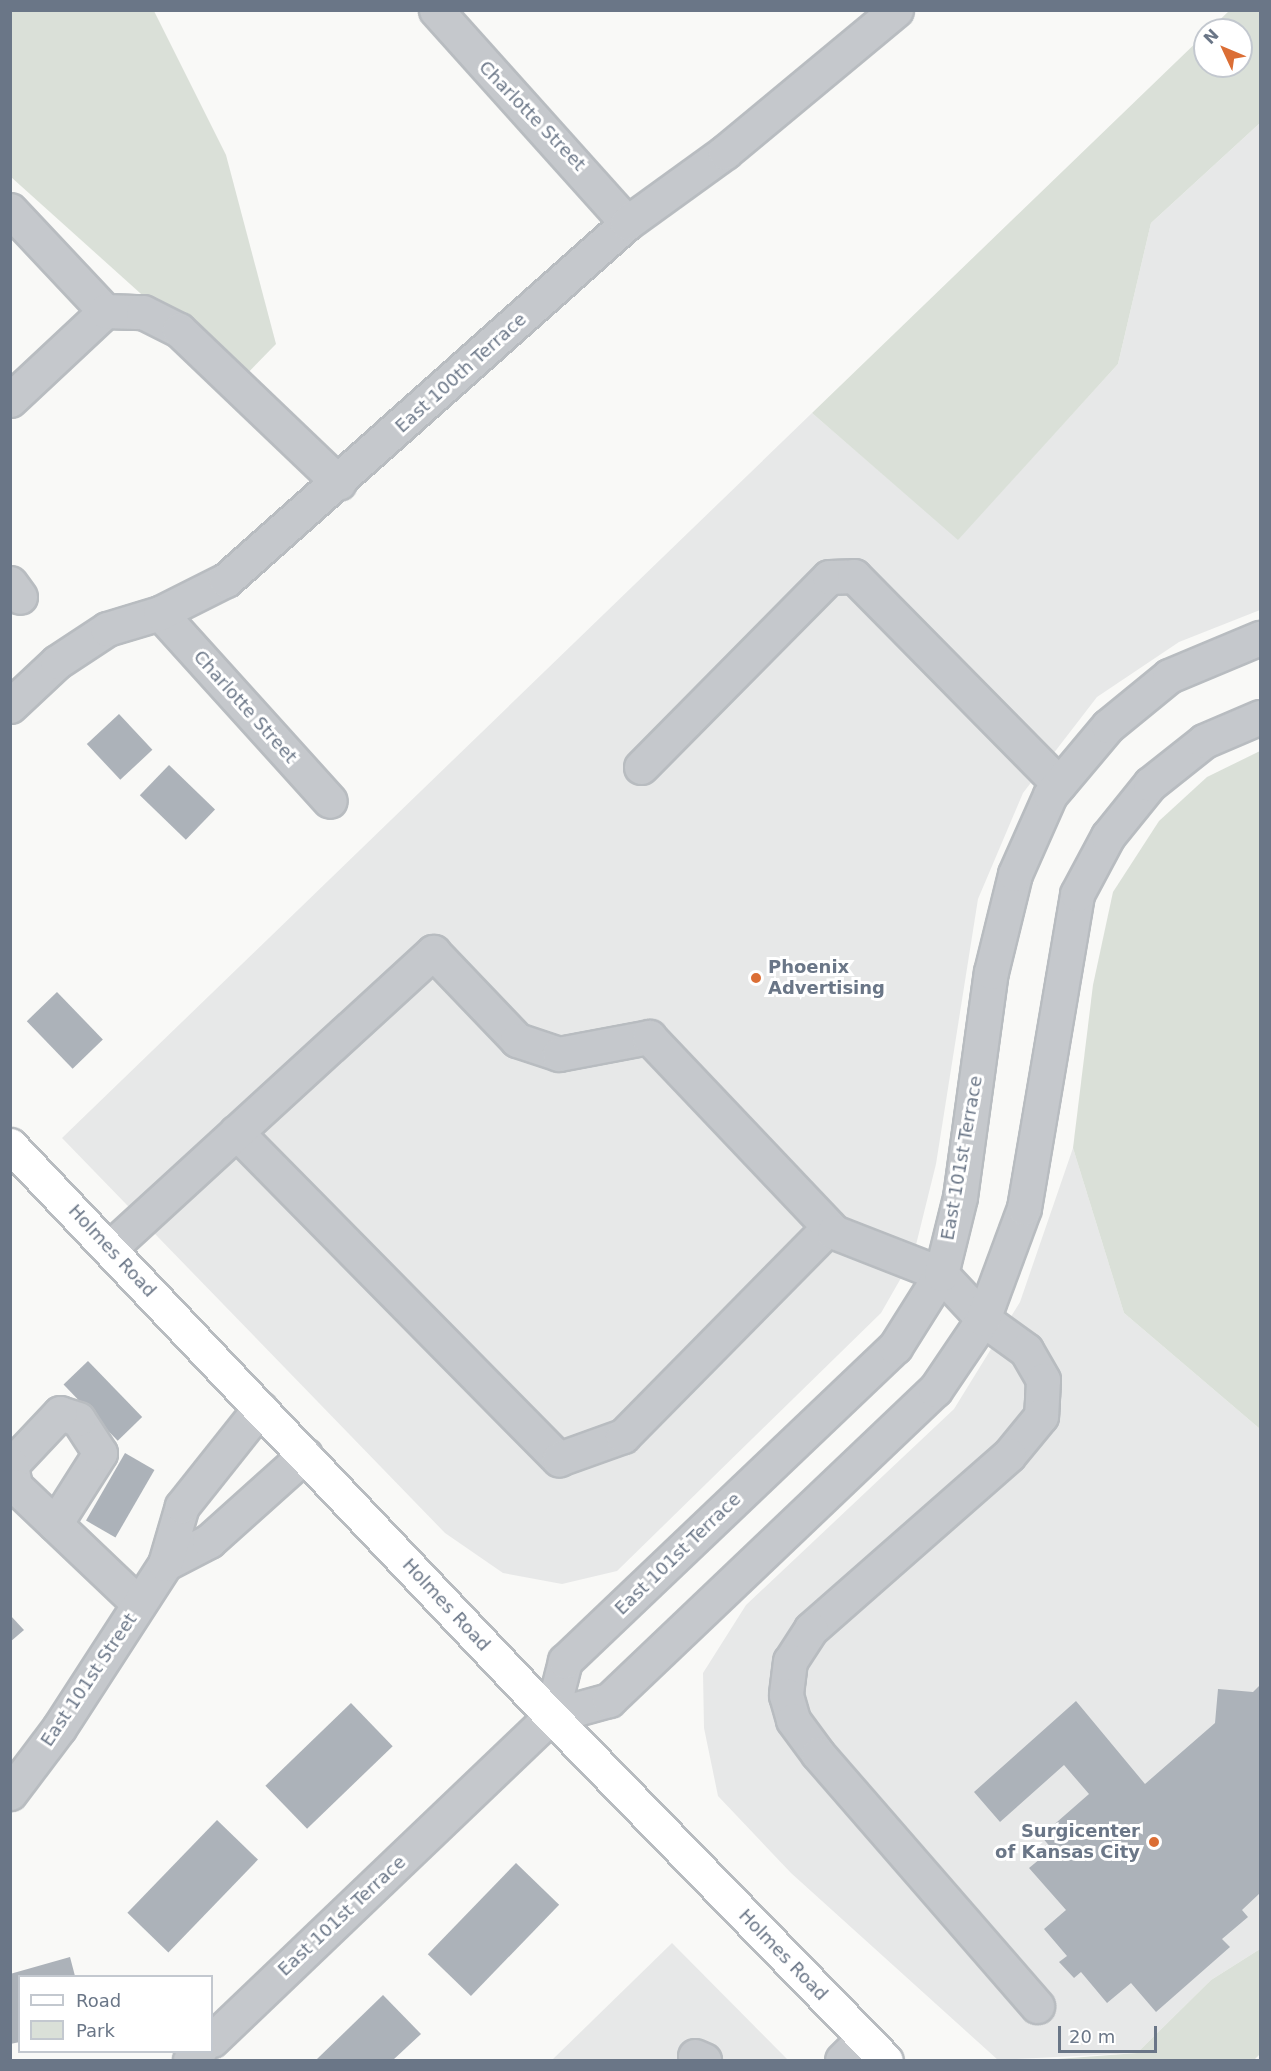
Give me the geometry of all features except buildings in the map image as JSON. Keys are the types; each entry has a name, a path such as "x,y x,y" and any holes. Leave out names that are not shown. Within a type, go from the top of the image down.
{"main road":[{"name":"Holmes Road","path":"10,1144 305,1455 864,2053"}],"street":[{"name":"Charlotte Street","path":"436,10 627,223"},
{"name":"East 100th Terrace","path":"10,706 57,662 107,629 160,613 226,580 339,483 627,223 725,152 896,10"},
{"path":"10,210 105,311"},
{"path":"10,400 105,311 143,312 179,330 339,483"},
{"path":"641,767 829,576 854,576 1059,784"},
{"name":"Charlotte Street","path":"160,613 330,801"},
{"name":"East 101st Terrace","path":"550,1716 565,1661 895,1347 941,1274 960,1197 991,972 1015,874 1059,784 1108,726 1169,676 1260,638"},
{"name":"East 101st Terrace","path":"213,2039 550,1716 609,1700 935,1390 983,1319 1024,1208 1077,894 1108,836 1150,784 1204,741 1260,717"},
{"path":"109,1249 433,952 517,1040 559,1054 649,1037 828,1227 941,1274 983,1319 1026,1350 1043,1380 1041,1416 1009,1455 811,1629 790,1661 786,1695 793,1720 818,1754 1037,2006"},
{"path":"236,1132 559,1459 623,1436 828,1227"},
{"name":"East 101st Street","path":"10,1793 165,1564 182,1506 260,1408"},
{"name":"East 101st Street","path":"165,1564 209,1541 305,1455"},
{"path":"55,1524 139,1604"}],"shaded area":[{"path":"1260,123 1260,610 1179,642 1097,697 1023,793 978,899 936,1164 913,1257 881,1313 617,1571 562,1584 503,1573 445,1533 62,1138 812,413 958,539 1118,364 1151,223"},
{"path":"1073,1148 1124,1313 1260,1429 1260,1949 1211,1980 1137,2053 998,2060 791,1873 718,1796 704,1728 703,1673 746,1605 954,1409 1020,1302"},
{"path":"672,1943 788,2060 552,2060"}],"green space":[{"path":"11,11 154,11 226,155 276,344 239,382 11,177"},
{"path":"1229,11 1260,11 1260,123 1151,223 1118,364 958,540 812,413 1193,46 1193,78 1253,78 1253,18 1222,18"},
{"path":"1260,751 1260,1429 1124,1313 1073,1148 1093,985 1113,892 1159,821 1207,777"},
{"path":"1260,1949 1260,2054 1254,2060 1044,2060 1137,2053 1211,1980"}],"place":[{"name":"Phoenix Advertising","path":"756,978"},
{"name":"Surgicenter of Kansas City","path":"1154,1842"}]}
